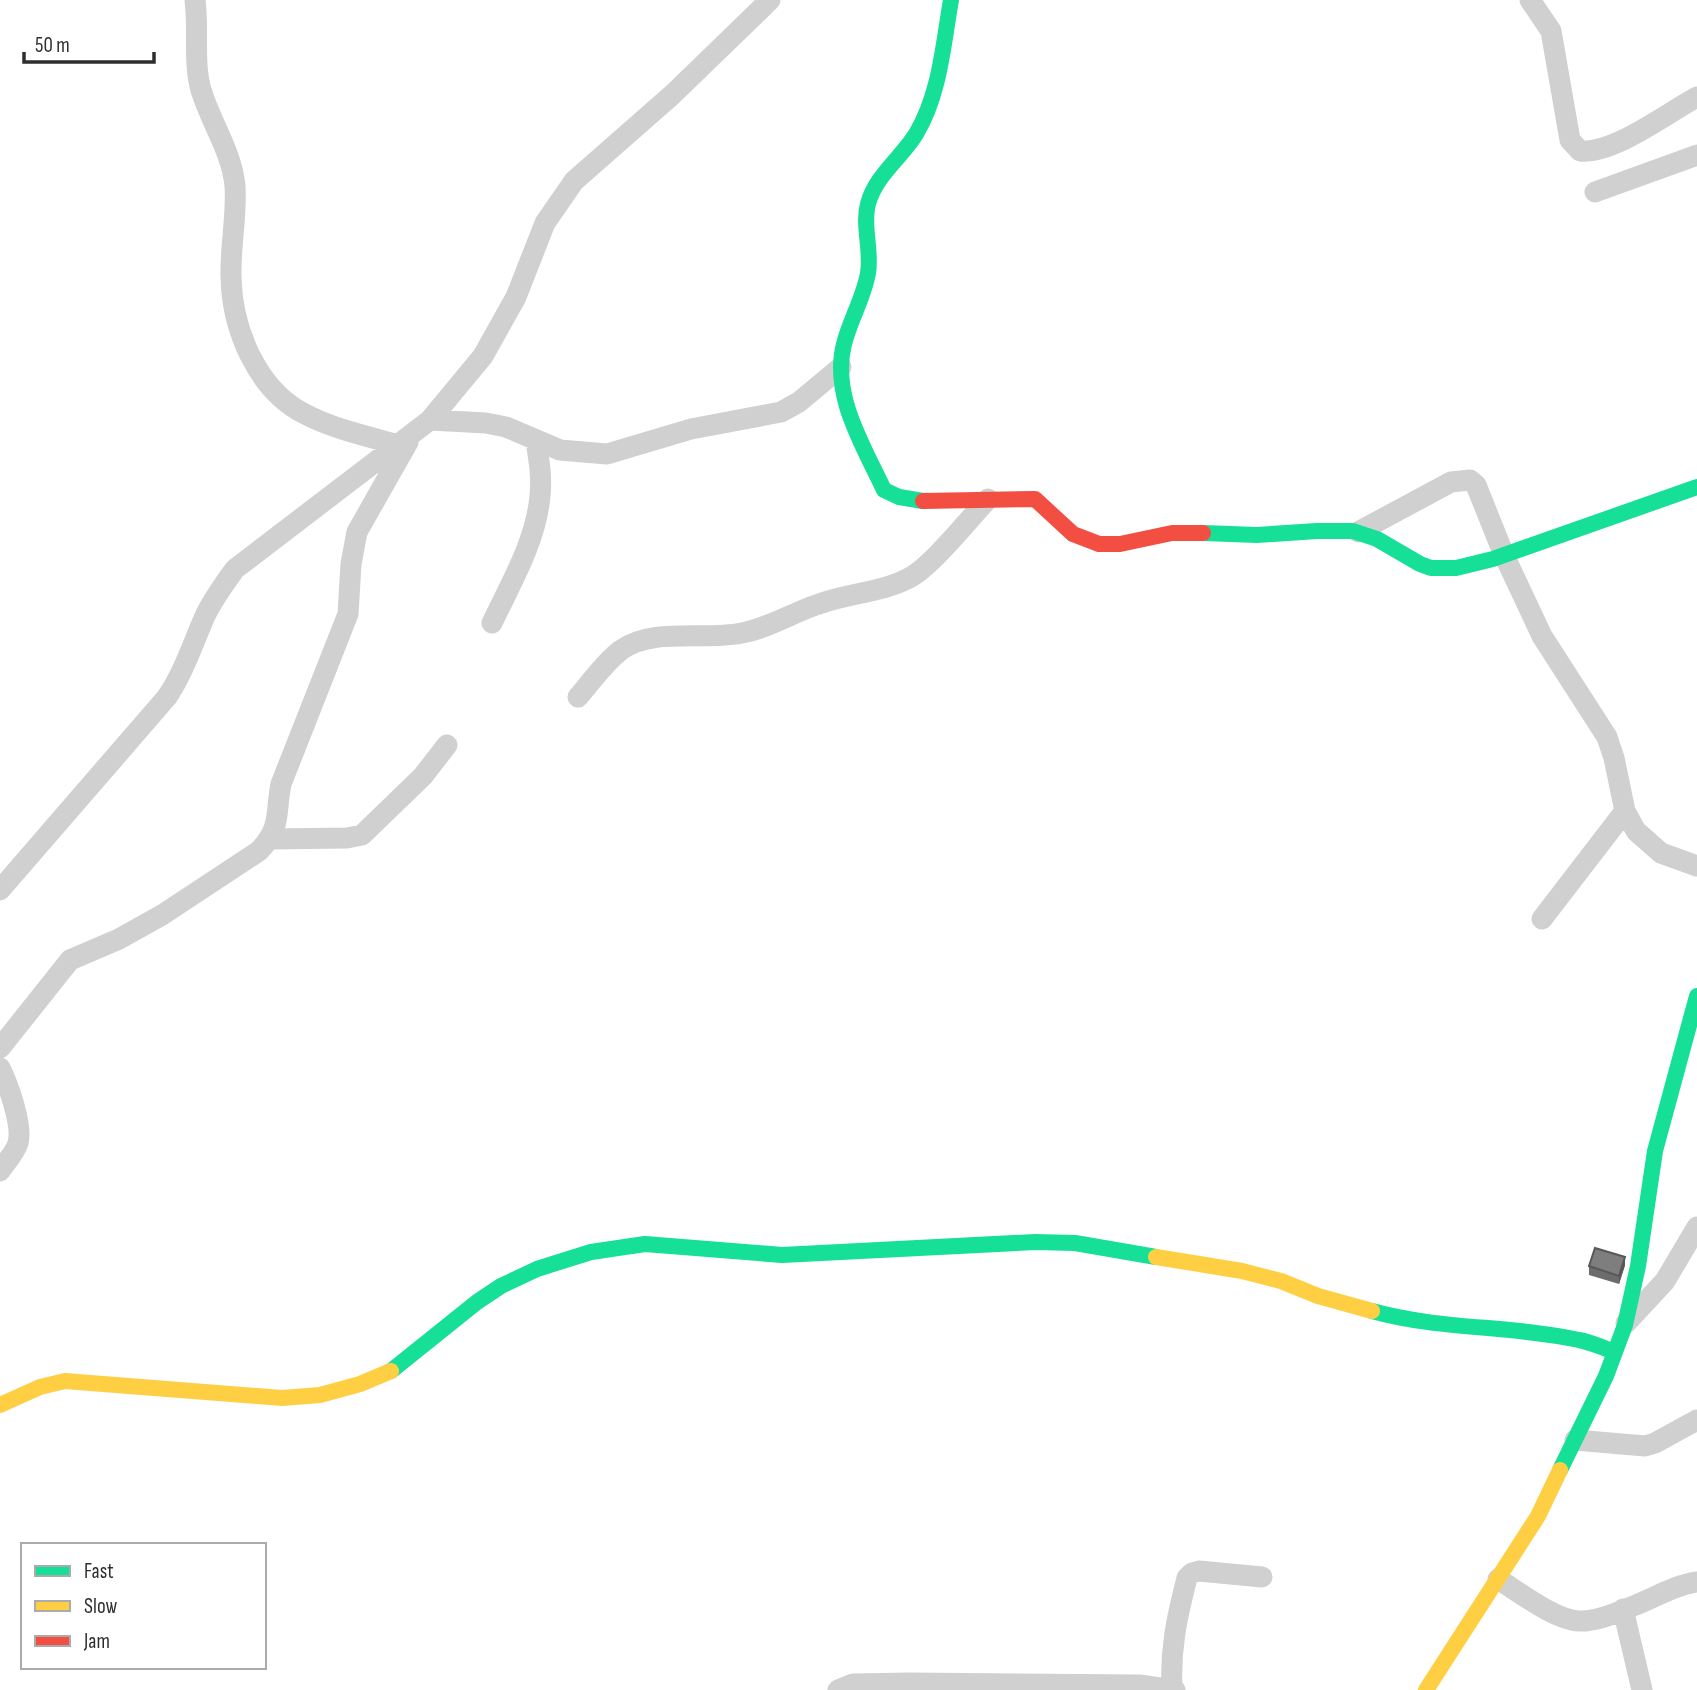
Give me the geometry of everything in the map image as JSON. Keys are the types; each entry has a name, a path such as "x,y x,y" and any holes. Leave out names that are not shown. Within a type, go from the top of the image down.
{"street":[{"path":"195,0 200,87 231,165 235,186 231,278 236,314 247,351 279,396 301,412 341,430 406,440"},
{"path":"0,890 178,682 205,616 219,590 235,569 430,420 483,356 516,297 545,223 574,181 672,95 770,0"},
{"path":"951,0 929,111 915,136 874,188 867,205 868,274 843,346 841,385 845,404 884,490 896,498 920,501 1035,499 1073,535 1102,545 1172,533 1256,535 1358,532 1381,539 1428,567 1444,569 1466,566 1503,555 1697,487"},
{"path":"1530,0 1551,31 1570,140 1580,151 1588,152 1631,135 1697,97"},
{"path":"1595,192 1697,155"},
{"path":"430,420 486,423 506,427 560,450 607,454 691,429 782,412 799,402 841,367"},
{"path":"0,1048 70,960 118,939 162,915 259,851 271,839 277,824 277,802 281,784 348,614 351,564 357,532 406,440"},
{"path":"492,623 522,560 537,516 541,472 536,442"},
{"path":"1358,532 1451,482 1470,480 1476,485 1503,555 1542,636 1606,737 1614,758 1625,811 1636,831 1661,853 1697,866"},
{"path":"578,697 621,650 638,642 658,638 746,633 817,604 898,583 913,576 988,499"},
{"path":"271,839 346,838 362,835 423,776 447,745"},
{"path":"1542,919 1625,811"},
{"path":"1426,1690 1538,1516 1606,1376 1625,1325 1638,1266 1655,1151 1697,996"},
{"path":"0,1068 8,1083 17,1123 14,1150 0,1171"},
{"path":"1625,1325 1665,1281 1697,1227"},
{"path":"0,1405 40,1387 65,1381 282,1398 320,1395 360,1384 395,1369 477,1302 501,1286 537,1269 591,1252 645,1244 782,1255 1035,1242 1075,1243 1242,1271 1396,1318 1581,1340 1615,1352"},
{"path":"1575,1440 1645,1446 1696,1421"},
{"path":"838,1690 853,1684 910,1683 1139,1685 1173,1689 1171,1652 1188,1578 1199,1571 1262,1577"},
{"path":"1498,1579 1561,1616 1578,1621 1591,1620 1697,1582"},
{"path":"1623,1609 1642,1690"}],"building":[{"path":"1595,1248 1625,1257 1619,1276 1589,1266"}],"traffic: fast":[{"path":"923,501 899,497 884,490 851,419 845,401 841,363 844,344 868,273 866,212 871,194 916,134 924,119 940,69 951,0"},
{"path":"1203,533 1257,535 1353,531 1377,539 1431,568 1456,568 1493,559 1697,487"},
{"path":"1560,1470 1606,1376 1625,1325 1638,1266 1655,1151 1697,996"},
{"path":"391,1371 501,1286 537,1269 591,1252 645,1244 782,1255 1035,1242 1075,1243 1156,1257"},
{"path":"1372,1311 1449,1325 1553,1335 1584,1341 1615,1352"}],"traffic: slow":[{"path":"1156,1257 1242,1271 1372,1311"},
{"path":"0,1405 40,1387 65,1381 282,1398 320,1395 360,1384 391,1371"},
{"path":"1426,1690 1538,1516 1560,1470"}],"traffic: jam":[{"path":"923,501 1035,499 1073,534 1099,544 1120,544 1172,533 1203,533"}]}
